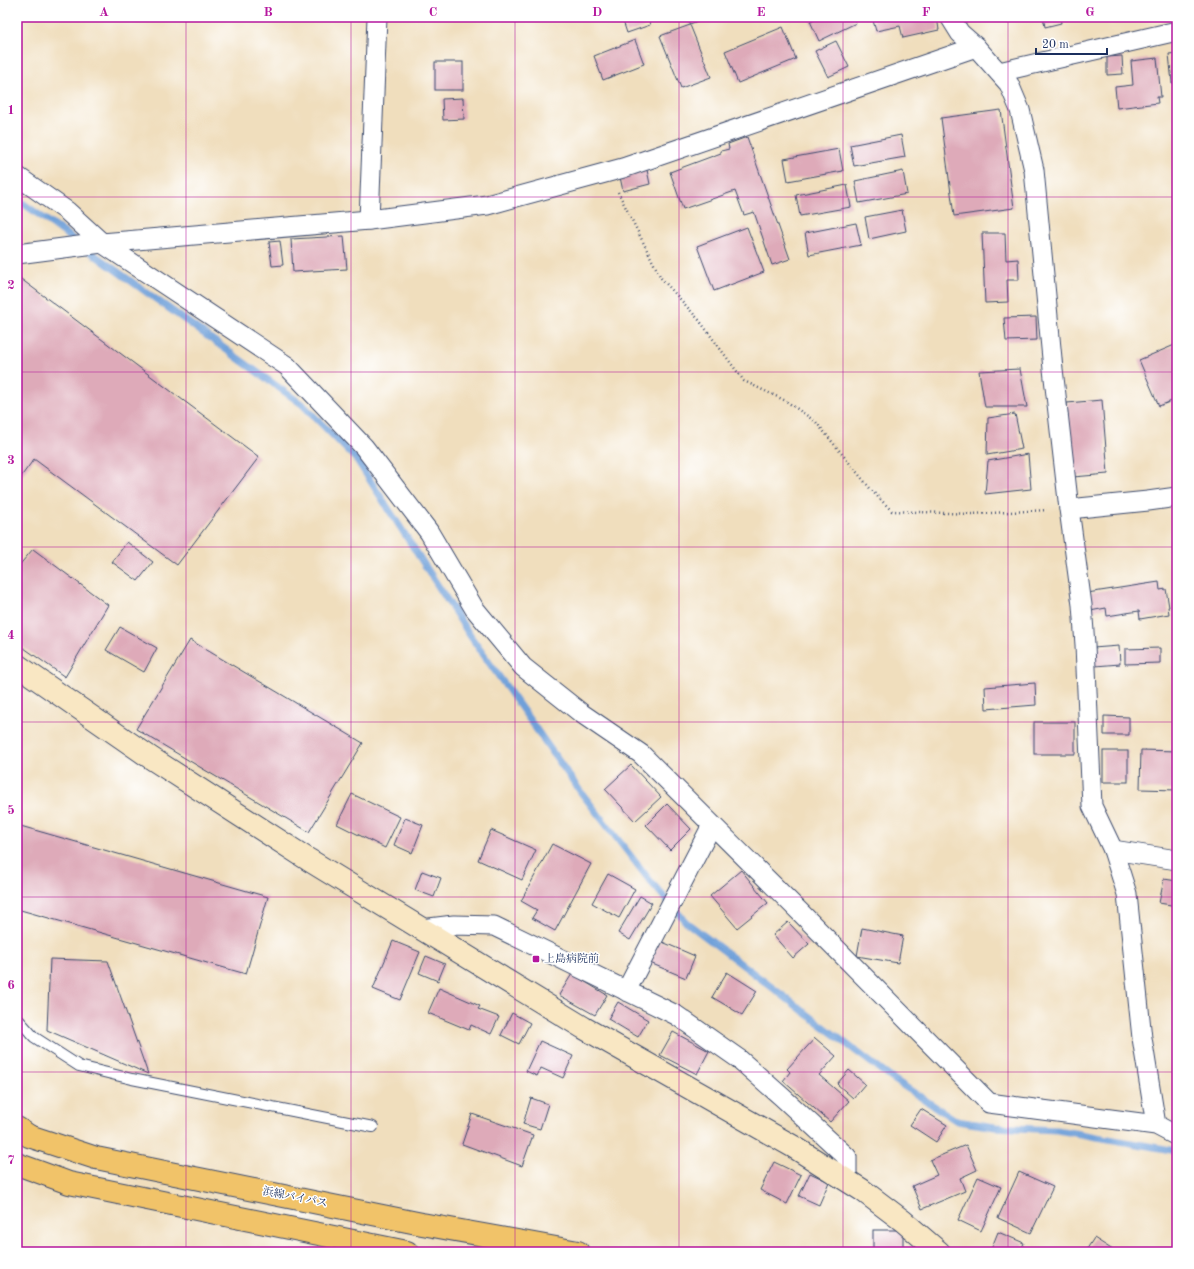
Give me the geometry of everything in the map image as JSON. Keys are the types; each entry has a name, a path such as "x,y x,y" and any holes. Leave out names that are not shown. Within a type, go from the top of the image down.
{"highway":[{"name":"浜線バイパス","path":"17,1128 29,1136 96,1158 422,1224 578,1252"},
{"path":"17,1164 69,1183 407,1252"}],"street":[{"path":"369,220 377,17"},
{"path":"950,17 960,33 976,47 1009,84 1020,110 1034,170 1053,369 1082,605 1092,806 1113,850 1127,894 1142,1038 1156,1125"},
{"path":"999,72 1177,31"},
{"path":"17,254 102,242 369,220 487,205 623,168 976,47"},
{"path":"17,176 67,211 102,242 287,366 364,447 429,532 474,608 523,667 581,713 641,754 989,1103 1156,1125 1177,1136"},
{"path":"1069,509 1177,497"},
{"path":"17,665 158,763 309,860 584,1028 794,1147 862,1190 903,1220 939,1252"},
{"path":"626,991 712,825"},
{"path":"1113,850 1177,860"},
{"path":"421,929 454,925 494,926 676,1015 739,1059 793,1106 847,1157 847,1181"}],"lane":[{"path":"17,1018 34,1037 79,1066 132,1079 373,1127"}],"path":[{"path":"608,172 661,278 699,320 744,380 786,401 816,422 873,492 892,511 972,514 1069,509"}],"building":[{"path":"634,17 648,17 650,25 627,33 623,21"},
{"path":"686,17 701,17 702,19 690,24"},
{"path":"819,17 853,17 856,23 819,41 810,21"},
{"path":"872,17 937,17 939,30 903,38 900,26 876,31"},
{"path":"1043,17 1060,17 1061,23 1045,27"},
{"path":"690,25 711,77 681,88 660,36"},
{"path":"783,27 796,59 738,83 725,51"},
{"path":"635,40 644,64 603,80 594,56"},
{"path":"836,41 849,67 828,77 815,51"},
{"path":"1177,53 1177,82 1172,83 1169,54"},
{"path":"1122,56 1123,74 1107,75 1107,57"},
{"path":"1157,58 1161,97 1157,97 1158,103 1117,108 1115,87 1133,85 1131,61"},
{"path":"435,62 463,62 463,90 435,90"},
{"path":"463,98 464,119 443,120 442,99"},
{"path":"1001,110 1014,208 954,216 941,118"},
{"path":"901,135 905,157 854,166 850,145"},
{"path":"747,137 790,259 772,265 754,212 744,215 735,191 683,209 670,172 721,153 721,151 729,149 728,144"},
{"path":"839,149 843,171 788,181 784,159"},
{"path":"647,170 650,184 623,191 620,177"},
{"path":"903,171 907,194 859,203 855,181"},
{"path":"847,185 851,207 800,216 796,195"},
{"path":"902,210 906,231 869,239 865,217"},
{"path":"856,223 861,245 809,255 805,233"},
{"path":"747,227 764,272 714,291 697,246"},
{"path":"982,233 1005,233 1006,260 1018,259 1019,280 1007,280 1008,302 985,303"},
{"path":"344,236 347,269 293,272 291,239"},
{"path":"280,241 283,265 272,266 269,242"},
{"path":"17,276 259,457 177,565 34,459 17,482"},
{"path":"1036,317 1037,340 1006,341 1004,318"},
{"path":"1177,344 1177,399 1159,406 1139,360"},
{"path":"1020,369 1027,407 985,407 979,371"},
{"path":"1102,400 1108,474 1073,477 1067,403"},
{"path":"1015,414 1022,449 987,455 988,418"},
{"path":"1028,454 1031,489 985,494 988,461"},
{"path":"127,542 153,562 138,581 112,562"},
{"path":"33,549 108,605 65,677 17,643 17,568"},
{"path":"1159,582 1160,590 1166,589 1169,614 1140,619 1139,611 1107,616 1106,608 1090,611 1087,593"},
{"path":"120,627 157,648 144,672 106,650"},
{"path":"190,640 363,743 309,832 136,729"},
{"path":"1119,646 1120,664 1095,666 1093,648"},
{"path":"1160,648 1160,663 1125,664 1125,649"},
{"path":"1035,683 1036,705 986,709 985,687"},
{"path":"1104,716 1129,717 1129,735 1104,735"},
{"path":"1034,722 1075,722 1075,754 1034,754"},
{"path":"1141,750 1177,751 1177,790 1140,789"},
{"path":"1103,751 1128,751 1128,782 1103,782"},
{"path":"631,765 661,797 635,821 605,789"},
{"path":"352,794 400,817 385,848 337,824"},
{"path":"667,804 691,829 670,850 646,825"},
{"path":"405,818 423,825 412,853 394,845"},
{"path":"17,825 268,897 246,974 17,909"},
{"path":"491,830 536,850 522,880 478,860"},
{"path":"552,844 591,864 555,931 532,918 537,910 521,901"},
{"path":"741,870 768,903 737,928 710,896"},
{"path":"422,871 441,878 434,897 415,890"},
{"path":"608,874 635,889 619,918 592,903"},
{"path":"1164,879 1177,881 1177,906 1159,903"},
{"path":"640,896 652,903 630,940 618,933"},
{"path":"788,922 809,944 793,958 773,935"},
{"path":"862,928 903,936 898,963 857,956"},
{"path":"393,941 420,952 400,1000 373,989"},
{"path":"660,941 695,956 686,978 650,963"},
{"path":"426,956 445,964 438,981 419,973"},
{"path":"50,959 108,961 148,1074 47,1030"},
{"path":"727,972 757,991 742,1015 712,997"},
{"path":"572,974 607,995 595,1015 559,995"},
{"path":"439,988 480,1006 478,1009 499,1017 491,1034 471,1025 469,1030 428,1013"},
{"path":"618,1002 648,1020 638,1037 608,1019"},
{"path":"512,1013 530,1023 519,1044 501,1035"},
{"path":"673,1032 709,1051 697,1074 660,1055"},
{"path":"815,1038 836,1056 819,1075 849,1101 830,1122 783,1081 790,1072 787,1069"},
{"path":"540,1041 573,1056 563,1078 541,1068 537,1076 526,1071"},
{"path":"849,1070 865,1084 853,1098 837,1084"},
{"path":"531,1098 548,1104 540,1129 523,1124"},
{"path":"921,1109 947,1125 936,1142 910,1125"},
{"path":"472,1114 533,1135 522,1166 462,1144"},
{"path":"966,1145 977,1170 960,1178 965,1191 922,1209 912,1186 937,1175 930,1160"},
{"path":"774,1162 801,1175 787,1204 760,1190"},
{"path":"1019,1172 1053,1187 1031,1233 998,1218"},
{"path":"810,1173 829,1182 819,1205 799,1196"},
{"path":"978,1177 1001,1187 981,1231 958,1220"},
{"path":"873,1230 903,1230 903,1252 873,1252"},
{"path":"998,1232 1024,1243 1020,1252 990,1252"},
{"path":"1094,1238 1116,1252 1085,1252"}],"waterway":[{"path":"17,199 77,242"},
{"path":"85,248 303,405 357,460 471,637 580,791 651,882 686,922 890,1077 957,1121 995,1127 1057,1130 1177,1151"}],"place":[{"name":"上島病院前","path":"536,959"}]}
